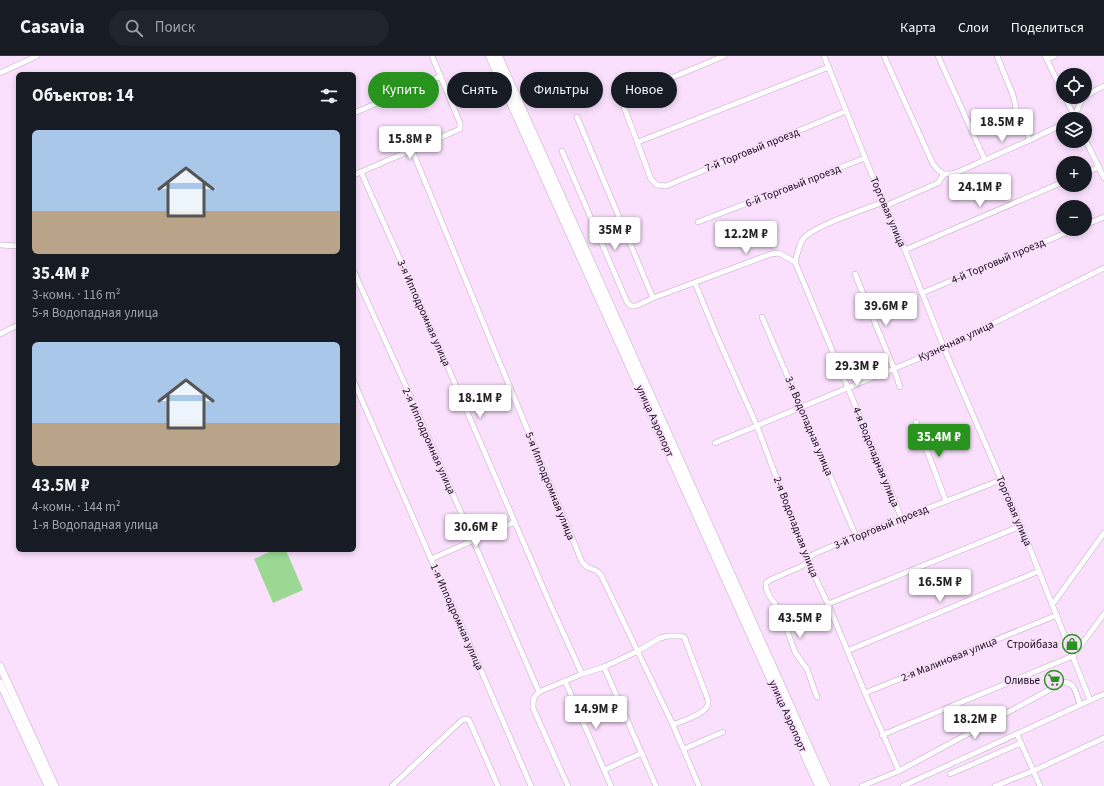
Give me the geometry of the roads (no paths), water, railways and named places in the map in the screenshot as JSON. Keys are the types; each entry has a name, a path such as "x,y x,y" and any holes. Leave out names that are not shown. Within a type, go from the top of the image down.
{"main road":[{"name":"улица Аэропорт","path":"490,56 819,786"},
{"name":"улица Аэропорт","path":"498,56 826,786"},
{"path":"0,666 55,786"},
{"path":"0,683 48,786"}],"street":[{"path":"0,73 37,56"},
{"path":"356,175 460,129 460,123 432,56"},
{"path":"724,56 628,96 624,100 624,107 638,142 829,68"},
{"name":"Торговая улица","path":"824,56 944,348 1021,526 1090,700"},
{"path":"884,56 933,164 938,171 944,174 958,172 1056,127"},
{"path":"938,56 985,160"},
{"path":"997,56 1013,95 1017,115 1030,140"},
{"path":"1055,56 1046,58 1056,79"},
{"path":"356,112 441,76"},
{"path":"1077,112 1082,100 1092,92 1104,86"},
{"name":"7-й Торговый проезд","path":"638,142 651,179 657,185 666,186 846,111"},
{"path":"577,117 653,298"},
{"path":"1090,148 1104,178"},
{"name":"5-я Ипподромная улица","path":"412,150 582,562 587,567 597,571 601,575 673,725 699,786"},
{"path":"562,151 627,302 631,306 636,306 653,298 771,254 779,253 795,262 803,239 809,234 825,225 884,204 938,182 944,174"},
{"name":"6-й Торговый проезд","path":"698,222 865,158"},
{"path":"1092,170 1099,167"},
{"name":"3-я Ипподромная улица","path":"361,172 440,349 550,606 582,674"},
{"path":"905,250 1056,185"},
{"path":"1092,222 1104,217"},
{"name":"4-й Торговый проезд","path":"922,294 1059,236"},
{"path":"0,245 16,246"},
{"name":"4-я Водопадная улица","path":"795,262 902,518"},
{"name":"Кузнечная улица","path":"715,443 944,348 1104,268"},
{"path":"855,274 900,387"},
{"name":"2-я Ипподромная улица","path":"356,276 409,393 539,692"},
{"name":"2-я Водопадная улица","path":"695,283 757,426 808,562 828,604 864,694 899,771"},
{"name":"3-я Водопадная улица","path":"762,317 856,536"},
{"path":"0,334 16,326"},
{"name":"1-я Ипподромная улица","path":"356,387 531,786"},
{"path":"916,422 946,501"},
{"name":"3-й Торговый проезд","path":"817,697 807,669 796,652 780,611 772,601 766,587 766,583 800,567 808,562 810,557 814,554 856,536 1001,480"},
{"path":"431,559 515,522"},
{"path":"828,604 1021,526"},
{"path":"1052,605 1104,533"},
{"path":"847,651 1039,571"},
{"path":"882,735 1073,656 1104,614"},
{"name":"2-я Малиновая улица","path":"864,694 1057,615"},
{"path":"568,786 534,708 534,696 539,692 582,674 604,667 638,651 660,638 677,635 682,636 685,638 707,697 708,704 706,709 700,713 673,725"},
{"path":"604,667 656,786"},
{"path":"566,681 611,786"},
{"path":"862,786 899,771 1062,683 1067,682 1074,687 1080,705"},
{"path":"903,786 1104,694"},
{"path":"392,786 462,720 465,719 469,720 498,786"},
{"path":"684,749 723,732"},
{"path":"1017,734 1032,771 1040,786"},
{"path":"995,786 1104,738"},
{"path":"950,774 1021,743"},
{"path":"604,770 642,753"}],"place":[{"name":"Стройбаза","path":"1072,644"},
{"name":"Оливье","path":"1054,680"}]}
